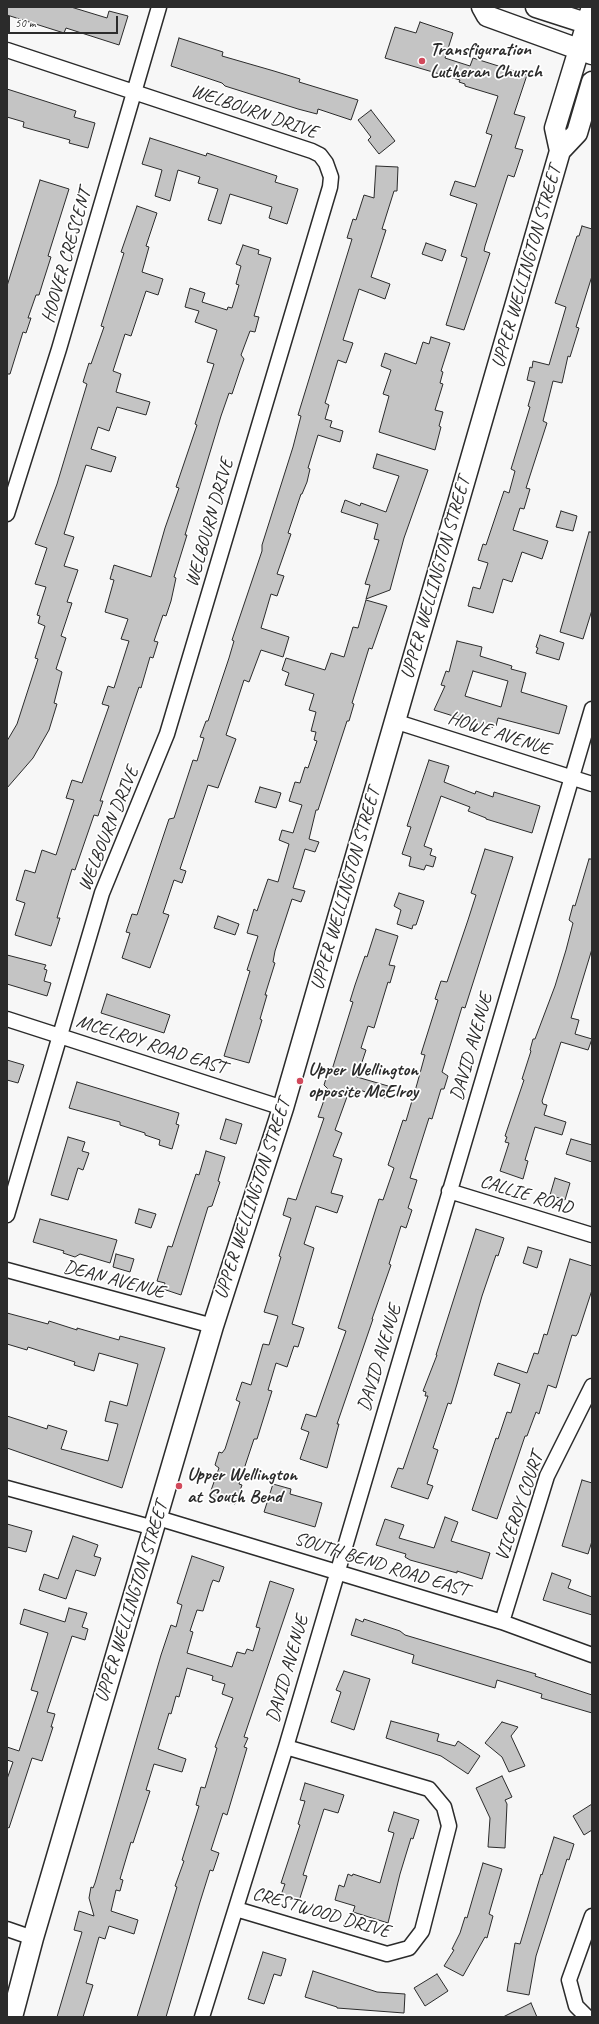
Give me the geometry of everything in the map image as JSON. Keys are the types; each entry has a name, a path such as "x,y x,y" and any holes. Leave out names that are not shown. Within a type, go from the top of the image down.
{"main road":[{"path":"482,7 487,16 586,51"},
{"path":"536,7 590,18"},
{"name":"UPPER WELLINGTON STREET","path":"560,151 555,128 586,51 590,18"},
{"name":"UPPER WELLINGTON STREET","path":"12,2017 33,1938 213,1326 283,1108 560,151 577,133 592,82"}],"street":[{"name":"HOOVER CRESCENT","path":"7,514 59,349 136,92 159,7"},
{"name":"WELBOURN DRIVE","path":"7,50 312,151 320,155 330,172 330,182 167,734 102,893 7,1215"},
{"name":"DAVID AVENUE","path":"202,2017 286,1747 336,1571 592,709"},
{"name":"HOWE AVENUE","path":"394,721 592,784"},
{"name":"MCELROY ROAD EAST","path":"7,1019 283,1108"},
{"name":"CALLIE ROAD","path":"449,1191 592,1235"},
{"name":"DEAN AVENUE","path":"7,1270 213,1326"},
{"name":"VICEROY COURT","path":"502,1622 547,1476 592,1386"},
{"name":"SOUTH BEND ROAD EAST","path":"7,1488 156,1523 336,1571 502,1622 592,1654"},
{"name":"CRESTWOOD DRIVE","path":"236,1909 387,1954 409,1948 422,1931 449,1826 444,1807 429,1789 286,1747"},
{"path":"586,2017 576,2006 569,1980 592,1916"},
{"path":"7,1929 33,1938"}],"building":[{"path":"7,7 71,7 107,18 109,11 128,16 119,45 66,28 64,33 7,15"},
{"path":"420,22 453,33 445,58 470,66 473,58 527,75 514,114 525,117 515,148 523,150 514,177 508,175 485,246 484,251 490,253 464,330 446,325 467,258 461,256 477,204 450,195 455,181 475,187 492,135 486,133 498,96 465,86 465,84 459,82 460,80 385,58 395,27 416,33"},
{"path":"179,38 223,52 222,56 300,79 299,82 358,100 351,120 318,109 317,114 298,109 225,86 222,83 171,66"},
{"path":"7,89 76,111 74,117 95,123 88,148 69,143 70,140 23,127 24,122 7,117"},
{"path":"371,110 395,141 379,154 368,140 371,137 358,120"},
{"path":"150,138 206,156 207,153 277,176 275,182 298,189 287,224 269,218 272,207 230,194 221,224 208,220 218,189 198,183 200,177 178,170 170,201 155,196 162,170 142,164"},
{"path":"376,166 398,167 397,191 394,191 382,229 386,230 371,277 390,284 385,299 359,289 343,340 353,343 346,363 338,360 325,403 329,405 325,419 332,421 330,427 343,431 340,442 318,435 308,468 310,469 307,482 301,494 288,533 291,534 277,574 284,576 277,596 271,594 261,628 289,637 283,657 261,650 249,682 244,680 226,735 236,739 218,788 208,785 180,869 186,871 182,883 174,880 163,913 169,915 150,968 122,958 130,933 126,932 132,914 137,915 169,819 174,818 193,760 197,761 204,738 200,737 206,721 208,721 229,658 234,641 232,640 262,551 262,545 293,447 301,416 298,415 352,239 347,238 353,219 356,220 364,195 374,198"},
{"path":"40,180 69,189 48,256 51,257 39,295 36,295 28,318 31,318 26,333 23,332 10,374 7,374 7,286"},
{"path":"137,206 157,213 146,246 149,247 142,272 163,279 158,295 146,291 131,336 125,334 113,371 121,374 116,392 150,402 146,415 117,407 109,431 98,427 91,449 116,457 111,472 86,465 64,534 74,537 64,566 78,570 67,602 72,603 61,636 66,638 56,669 62,672 54,703 57,704 49,730 33,758 7,788 7,741 17,724 38,659 35,658 45,626 38,623 40,616 37,615 46,587 35,584 47,548 35,544 57,484 87,384 83,382 104,327 101,326 124,253 121,252"},
{"path":"582,226 592,229 592,276 576,327 579,328 570,357 568,356 562,383 553,381 543,421 547,423 526,488 530,489 524,509 520,508 513,530 548,541 542,559 522,552 512,582 503,579 493,613 468,606 473,587 480,589 488,563 478,560 483,544 486,545 504,491 509,493 515,471 511,469 530,407 528,406 535,382 527,380 530,367 532,368 533,361 549,365 566,307 555,303 577,236 579,236"},
{"path":"426,243 446,250 442,261 422,254"},
{"path":"243,245 259,250 258,254 271,258 254,316 259,317 255,332 250,331 241,355 244,359 232,394 229,393 221,416 185,535 187,535 174,577 176,578 171,601 166,616 163,615 154,641 158,642 153,658 150,657 141,688 139,687 100,801 103,801 98,816 94,815 75,870 72,869 57,918 60,918 51,946 15,935 25,903 16,900 25,870 35,873 42,850 56,855 74,800 66,798 72,780 82,783 109,706 102,704 108,686 114,688 129,641 121,639 128,619 105,612 114,580 110,579 114,565 151,577 165,528 179,488 176,487 197,425 195,424 214,364 207,362 217,330 195,322 199,311 185,307 190,288 205,293 202,302 227,310 228,307 232,308 239,285 236,284 241,266 236,264"},
{"path":"431,337 450,343 441,371 443,372 440,383 443,384 435,410 443,412 435,450 379,432 389,396 383,394 391,370 381,366 385,353 416,364 423,342 429,344"},
{"path":"377,454 428,470 404,538 390,590 366,599 370,585 365,584 379,540 374,539 378,524 341,512 345,500 360,506 361,503 386,512 399,476 373,468"},
{"path":"561,511 577,516 573,531 556,527"},
{"path":"589,532 592,532 592,610 583,639 560,632"},
{"path":"366,600 387,606 372,649 369,648 352,703 354,704 349,721 347,721 318,810 316,810 309,839 319,842 315,852 305,849 293,888 305,891 301,902 292,899 275,951 273,962 275,963 265,995 267,995 260,1019 262,1020 249,1063 224,1056 250,971 247,970 258,936 247,933 254,909 257,911 268,879 278,882 289,844 279,840 282,830 293,833 302,805 289,801 295,782 300,783 305,767 308,768 317,741 314,740 316,732 311,731 316,712 309,710 314,694 285,685 289,673 282,670 286,658 325,670 331,653 344,657 353,627 358,628"},
{"path":"540,635 564,643 559,660 536,653 538,648 536,647"},
{"path":"457,641 482,647 480,656 512,666 511,669 526,673 521,692 567,706 559,734 498,718 496,726 494,725 492,728 434,710 445,686 441,685 446,671 449,672","holes":["473,671 508,681 501,707 465,696"]},
{"path":"429,760 449,766 444,782 475,794 476,791 493,797 494,792 540,806 532,833 486,819 468,811 470,807 441,796 424,846 432,849 430,855 436,857 433,867 426,865 424,870 409,866 411,857 402,854 411,827 407,826"},
{"path":"260,787 281,793 276,808 255,802"},
{"path":"485,849 513,857 465,1008 462,1007 442,1072 448,1076 444,1089 441,1089 432,1119 429,1118 410,1178 417,1180 408,1208 412,1210 406,1228 401,1226 389,1264 391,1265 337,1424 339,1424 327,1468 300,1459 309,1432 301,1429 306,1414 316,1417 346,1331 338,1328 379,1199 383,1200 394,1168 388,1165 403,1120 406,1121 417,1084 425,1055 421,1054 438,1000 435,999 441,981 447,982 468,920 476,895 471,893"},
{"path":"589,859 592,859 592,949 571,1018 579,1020 575,1034 592,1039 588,1050 561,1042 542,1101 543,1104 547,1105 544,1115 566,1122 562,1135 535,1127 525,1160 528,1161 523,1179 500,1171 509,1143 505,1142 507,1137 505,1136 524,1080 522,1079 531,1051 533,1039 535,1039 555,986 566,950 573,923 569,920 573,905 575,906"},
{"path":"399,893 424,901 416,925 413,925 412,929 397,924 401,910 394,906"},
{"path":"218,916 239,924 235,935 214,928"},
{"path":"376,929 398,936 389,965 395,966 390,983 388,982 374,1028 368,1026 361,1048 366,1050 357,1077 388,1086 385,1098 356,1089 353,1096 348,1094 335,1130 342,1133 333,1156 342,1159 331,1193 343,1196 337,1213 316,1206 304,1244 314,1248 292,1324 304,1328 298,1347 294,1346 287,1367 276,1363 268,1390 272,1391 257,1439 254,1439 239,1484 242,1485 235,1504 209,1496 219,1468 215,1465 219,1452 222,1453 225,1449 240,1402 236,1400 242,1382 251,1385 263,1344 269,1345 278,1316 264,1312 291,1218 283,1215 288,1198 296,1200 324,1118 318,1117 328,1089 324,1085 328,1072 331,1073 353,1002 350,1001 355,985 365,956 367,957"},
{"path":"7,955 46,965 44,969 47,970 44,981 51,983 47,996 7,984"},
{"path":"107,994 170,1015 164,1033 101,1013"},
{"path":"7,1060 24,1065 18,1083 7,1080"},
{"path":"77,1082 179,1113 176,1124 179,1125 172,1149 159,1145 160,1140 145,1135 145,1133 120,1125 120,1122 69,1108"},
{"path":"226,1119 242,1124 236,1144 220,1139"},
{"path":"68,1137 85,1142 82,1151 89,1153 83,1170 78,1168 68,1200 51,1195"},
{"path":"571,1139 592,1145 592,1162 566,1154"},
{"path":"206,1151 225,1157 218,1181 220,1182 212,1206 208,1207 181,1295 163,1289 165,1283 157,1281 168,1246 172,1247 196,1174 199,1175"},
{"path":"555,1178 570,1183 565,1200 550,1195"},
{"path":"139,1209 156,1214 151,1228 135,1223"},
{"path":"40,1219 117,1240 110,1263 80,1254 75,1257 63,1253 64,1251 33,1242"},
{"path":"476,1229 504,1238 498,1256 496,1255 482,1296 451,1404 448,1403 433,1448 438,1450 427,1484 433,1486 428,1499 391,1487 398,1468 403,1469 428,1396 425,1396 426,1392 423,1391 437,1355"},
{"path":"528,1247 542,1251 537,1268 523,1263"},
{"path":"116,1254 134,1259 130,1272 113,1267"},
{"path":"570,1259 592,1266 592,1290 578,1333 576,1336 572,1335 556,1388 548,1385 539,1414 536,1412 527,1436 525,1436 497,1519 472,1510 496,1438 498,1439 507,1412 511,1413 520,1384 494,1375 498,1363 527,1373 534,1353 538,1354 544,1334 547,1335"},
{"path":"7,1313 48,1324 49,1321 77,1330 77,1328 119,1340 120,1336 165,1348 122,1488 7,1448 7,1416 47,1429 48,1425 67,1431 61,1449 108,1461 118,1424 105,1421 110,1401 127,1406 138,1364 99,1353 94,1371 74,1365 75,1362 28,1347 27,1350 7,1344"},
{"path":"582,1480 592,1483 592,1541 588,1554 562,1546"},
{"path":"273,1484 291,1489 290,1494 322,1503 315,1527 264,1512"},
{"path":"445,1517 458,1522 451,1541 490,1553 482,1579 457,1571 457,1573 410,1560 405,1557 406,1554 376,1545 385,1519 404,1525 399,1538 434,1548"},
{"path":"7,1524 32,1531 26,1552 7,1547"},
{"path":"73,1536 98,1545 94,1556 101,1558 95,1576 76,1570 66,1599 39,1590 44,1574 58,1579"},
{"path":"192,1556 224,1567 219,1582 213,1580 203,1611 197,1610 190,1631 193,1632 187,1653 232,1667 237,1652 245,1654 247,1649 253,1651 260,1628 256,1627 270,1581 294,1589 244,1737 248,1738 244,1747 247,1748 227,1815 223,1813 211,1850 219,1853 213,1871 210,1870 166,2017 137,2017 177,1887 175,1886 184,1861 182,1860 199,1806 196,1805 201,1787 205,1788 217,1748 215,1747 233,1698 222,1694 225,1684 212,1680 213,1676 187,1668 179,1697 176,1696 171,1714 169,1713 158,1749 186,1759 182,1772 154,1764 146,1790 150,1791 133,1843 131,1842 120,1879 123,1880 120,1891 116,1890 111,1911 138,1920 134,1934 109,1926 105,1939 99,1937 86,1983 93,1985 83,2017 57,2017 82,1932 74,1930 79,1911 94,1916 89,1898 91,1887 93,1888 95,1883 161,1655 171,1625 176,1627 182,1605 177,1603"},
{"path":"552,1573 571,1580 568,1588 592,1597 592,1615 543,1600"},
{"path":"69,1608 87,1613 82,1627 88,1629 85,1640 72,1636 47,1712 55,1714 51,1727 53,1727 42,1761 32,1758 9,1828 7,1827 7,1779 13,1762 7,1760 7,1747 19,1751 38,1692 31,1690 48,1633 20,1624 24,1609 65,1622"},
{"path":"356,1619 363,1622 364,1619 400,1631 405,1635 536,1674 535,1676 592,1695 592,1713 541,1698 542,1694 497,1680 495,1688 412,1663 414,1655 351,1635"},
{"path":"344,1671 370,1679 354,1730 331,1722 341,1692 336,1690"},
{"path":"391,1721 439,1734 437,1741 455,1746 458,1741 480,1756 468,1774 441,1756 386,1738"},
{"path":"502,1722 518,1727 511,1736 525,1766 509,1772 502,1757 485,1743"},
{"path":"502,1776 512,1797 505,1800 507,1804 505,1848 488,1847 490,1818 476,1788"},
{"path":"305,1783 344,1795 338,1813 324,1809 303,1875 307,1876 299,1901 281,1895 285,1884 281,1883 300,1825 298,1824 305,1801 300,1800"},
{"path":"592,1804 592,1830 584,1835 573,1816"},
{"path":"394,1812 419,1820 413,1839 411,1838 400,1874 388,1923 353,1912 355,1906 335,1900 339,1885 344,1887 348,1874 352,1876 353,1874 380,1883 394,1833 388,1831"},
{"path":"554,1837 574,1844 569,1860 567,1859 536,1956 529,1995 507,1991 515,1943 520,1944"},
{"path":"483,1863 502,1869 489,1914 493,1916 487,1938 485,1937 463,1976 444,1966 454,1950 452,1949 460,1933 465,1917 467,1918"},
{"path":"263,1952 286,1959 281,1976 274,1974 264,2004 248,1999"},
{"path":"313,1971 377,1992 405,1994 404,2013 337,2008 305,1997"},
{"path":"437,1974 448,1991 425,2006 414,1988"},
{"path":"531,2003 537,2017 503,2017"}],"place":[{"name":"Transfiguration Lutheran Church","path":"422,61"},
{"name":"Upper Wellington opposite McElroy","path":"300,1081"},
{"name":"Upper Wellington at South Bend","path":"179,1486"}]}
